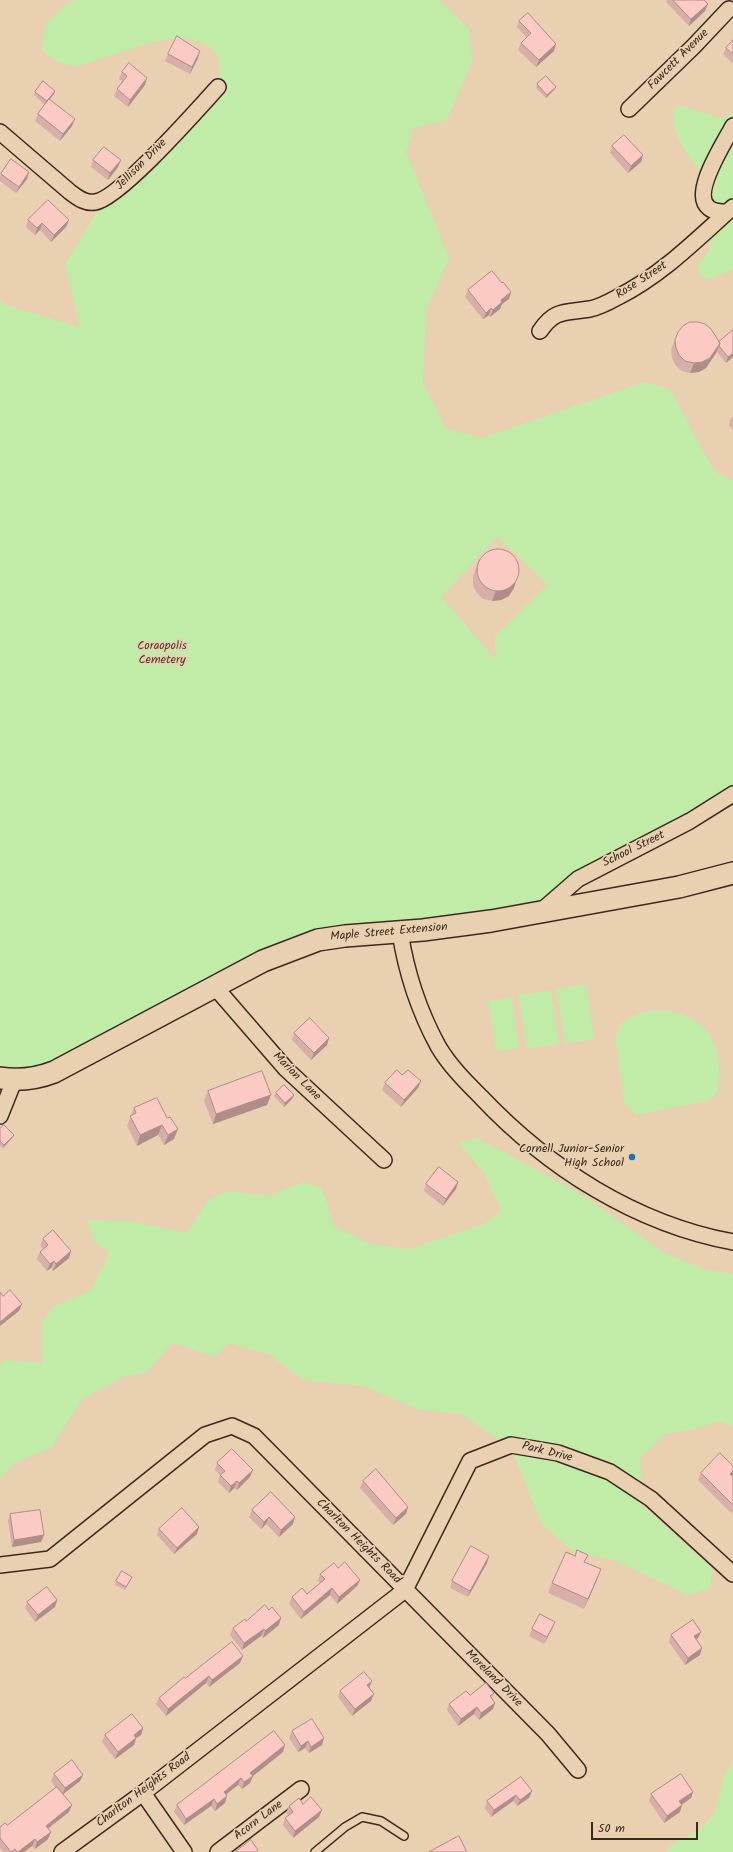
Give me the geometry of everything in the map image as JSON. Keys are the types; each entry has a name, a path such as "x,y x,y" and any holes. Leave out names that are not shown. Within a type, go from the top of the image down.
{"street":[{"name":"Fawcett Avenue","path":"629,109 694,46 728,7"},
{"name":"Jellison Drive","path":"0,132 70,192 80,199 95,202 116,192 218,87"},
{"path":"730,209 709,208 704,203 703,191 706,179 733,126"},
{"name":"Rose Street","path":"540,332 545,324 558,313 601,306 639,284 676,258 730,209"},
{"name":"School Street","path":"540,912 578,879 690,821 733,794"},
{"name":"Maple Street Extension","path":"7,1079 41,1077 69,1066 263,961 318,940 345,936 451,927 679,887 733,873"},
{"path":"400,932 404,956 414,989 439,1046 455,1070 491,1108 524,1138 558,1164 604,1194 645,1216 683,1230 733,1242"},
{"name":"Marion Lane","path":"215,987 286,1069 384,1160"},
{"path":"0,1116 7,1079"},
{"name":"Charlton Heights Road","path":"0,1565 50,1559 205,1435 232,1426 254,1436 405,1590 143,1793 62,1852"},
{"name":"Park Drive","path":"405,1590 470,1461 511,1444 558,1453 610,1472 650,1499 733,1574"},
{"name":"Moreland Drive","path":"405,1590 548,1734 578,1770"},
{"name":"Acorn Lane","path":"218,1852 301,1789"},
{"path":"143,1793 184,1852"}],"lane":[{"path":"315,1852 345,1827 362,1817 381,1820 404,1836"}],"green space":[{"name":"Coraopolis Cemetery","path":"76,0 439,0 469,29 472,61 447,120 413,128 406,152 449,258 426,309 423,384 446,429 482,438 644,382 670,389 714,471 733,481 733,794 596,869 540,912 345,936 41,1067 12,1070 0,1066 0,300 5,305 80,327 65,264 105,199 218,87 220,73 216,54 212,49 207,45 187,39 161,40 78,66 60,63 52,59 41,49 46,23 66,4","holes":["497,536 548,585 495,636 495,659 441,597"]},
{"path":"683,106 720,118 733,113 733,270 708,280 699,275 698,265 710,248 711,239 705,208 712,189 685,151 675,130 673,108"},
{"path":"586,984 594,1039 565,1043 556,989"},
{"path":"551,990 559,1044 527,1049 518,995"},
{"path":"511,997 519,1048 496,1051 488,1001"},
{"path":"667,1010 690,1018 708,1033 713,1041 719,1060 719,1082 717,1093 707,1101 636,1115 624,1103 615,1037 621,1023 641,1012"},
{"path":"477,1138 581,1194 664,1253 704,1269 733,1274 733,1426 717,1421 698,1428 665,1434 640,1458 642,1505 712,1569 710,1588 688,1595 613,1560 574,1552 542,1525 511,1448 461,1414 419,1410 363,1386 303,1380 268,1354 228,1343 214,1357 173,1343 145,1373 124,1376 82,1399 51,1448 13,1463 0,1480 0,1364 5,1360 42,1363 41,1323 53,1307 91,1290 109,1253 93,1240 87,1220 130,1221 186,1233 209,1199 228,1191 267,1196 304,1182 322,1189 334,1226 370,1244 409,1249 486,1223 501,1210 484,1173 458,1142"},
{"path":"733,1763 733,1852 666,1852 670,1846 699,1829 714,1814 725,1772"}],"building":[{"path":"673,0 704,0 708,4 691,19"},
{"path":"528,13 556,44 539,60 521,43 531,33 519,21"},
{"path":"177,36 200,51 192,67 168,54"},
{"path":"733,40 733,54 726,48"},
{"path":"129,63 147,78 130,100 117,89 127,76 122,72"},
{"path":"546,76 556,87 547,95 537,84"},
{"path":"43,81 55,91 47,101 35,92"},
{"path":"49,99 75,119 63,134 38,114"},
{"path":"624,135 643,155 631,166 612,146"},
{"path":"104,147 121,160 110,173 93,160"},
{"path":"11,159 29,172 19,187 1,174"},
{"path":"48,200 69,220 54,235 42,223 37,228 28,220"},
{"path":"492,271 511,292 501,300 502,302 493,310 491,308 486,313 468,290"},
{"path":"690,322 705,324 711,329 720,343 710,358 702,362 694,363 685,361 679,355 676,348 675,340 678,332 683,326"},
{"path":"733,330 733,353 728,357 719,346 719,342"},
{"path":"494,549 502,549 510,552 516,558 519,570 516,582 510,588 502,591 494,591 486,588 480,582 477,574 477,566 480,558 486,552"},
{"path":"310,1018 329,1038 314,1053 294,1033"},
{"path":"397,1070 402,1075 408,1070 421,1081 404,1100 385,1083"},
{"path":"262,1071 271,1095 216,1114 208,1091"},
{"path":"284,1085 294,1095 285,1103 276,1093"},
{"path":"157,1098 167,1118 170,1117 178,1129 168,1135 162,1125 140,1135 130,1116 136,1113 134,1108"},
{"path":"4,1125 14,1135 4,1145 0,1141 0,1129"},
{"path":"439,1167 458,1182 446,1199 426,1184"},
{"path":"53,1230 71,1251 56,1264 54,1261 50,1264 40,1252 48,1245 43,1239"},
{"path":"10,1290 22,1304 0,1322 0,1292 3,1296"},
{"path":"232,1449 253,1470 239,1483 237,1481 231,1486 220,1475 225,1471 217,1463"},
{"path":"720,1453 733,1466 733,1471 730,1474 733,1477 733,1505 701,1473"},
{"path":"376,1469 408,1507 396,1518 363,1481"},
{"path":"271,1492 295,1517 281,1530 269,1517 264,1522 252,1510"},
{"path":"182,1508 199,1527 177,1548 159,1529"},
{"path":"40,1510 44,1535 14,1540 10,1514"},
{"path":"471,1546 489,1556 470,1591 452,1581"},
{"path":"577,1550 588,1555 584,1562 601,1569 588,1599 552,1583 566,1552 575,1556"},
{"path":"345,1562 360,1580 339,1597 332,1588 304,1612 292,1597 302,1588 307,1594 325,1579 320,1574 334,1563 338,1568"},
{"path":"122,1571 132,1577 126,1587 116,1581"},
{"path":"47,1587 57,1600 38,1615 27,1602"},
{"path":"265,1605 269,1610 272,1607 281,1618 265,1631 264,1629 244,1643 233,1628 245,1619 246,1621"},
{"path":"540,1614 555,1622 547,1637 532,1629"},
{"path":"693,1620 701,1632 694,1636 702,1648 688,1658 671,1635"},
{"path":"232,1642 243,1656 212,1680 209,1676 168,1709 159,1698 184,1677 185,1678"},
{"path":"364,1672 372,1681 367,1685 374,1694 355,1709 340,1691"},
{"path":"486,1683 494,1693 490,1696 495,1703 481,1713 477,1707 461,1719 449,1704 466,1691 470,1695"},
{"path":"132,1714 143,1728 134,1735 136,1738 118,1752 105,1735"},
{"path":"312,1719 324,1738 311,1747 308,1741 301,1746 292,1731"},
{"path":"274,1731 285,1745 250,1773 253,1776 244,1782 241,1778 224,1792 227,1796 217,1804 214,1799 186,1819 177,1805"},
{"path":"72,1760 83,1775 65,1788 54,1774"},
{"path":"681,1774 693,1792 679,1801 682,1805 667,1816 651,1794"},
{"path":"521,1777 532,1791 520,1800 516,1795 494,1810 487,1801"},
{"path":"57,1787 72,1805 46,1826 51,1832 37,1842 35,1839 18,1852 15,1849 11,1852 0,1838 0,1827 5,1823 7,1825"},
{"path":"311,1797 322,1810 295,1831 285,1818 293,1812 289,1806 299,1798 303,1804"},
{"path":"459,1836 467,1852 429,1852"},
{"path":"251,1840 258,1850 256,1852 235,1852"}],"place":[{"name":"Cornell Junior-Senior High School","path":"632,1157"}]}
